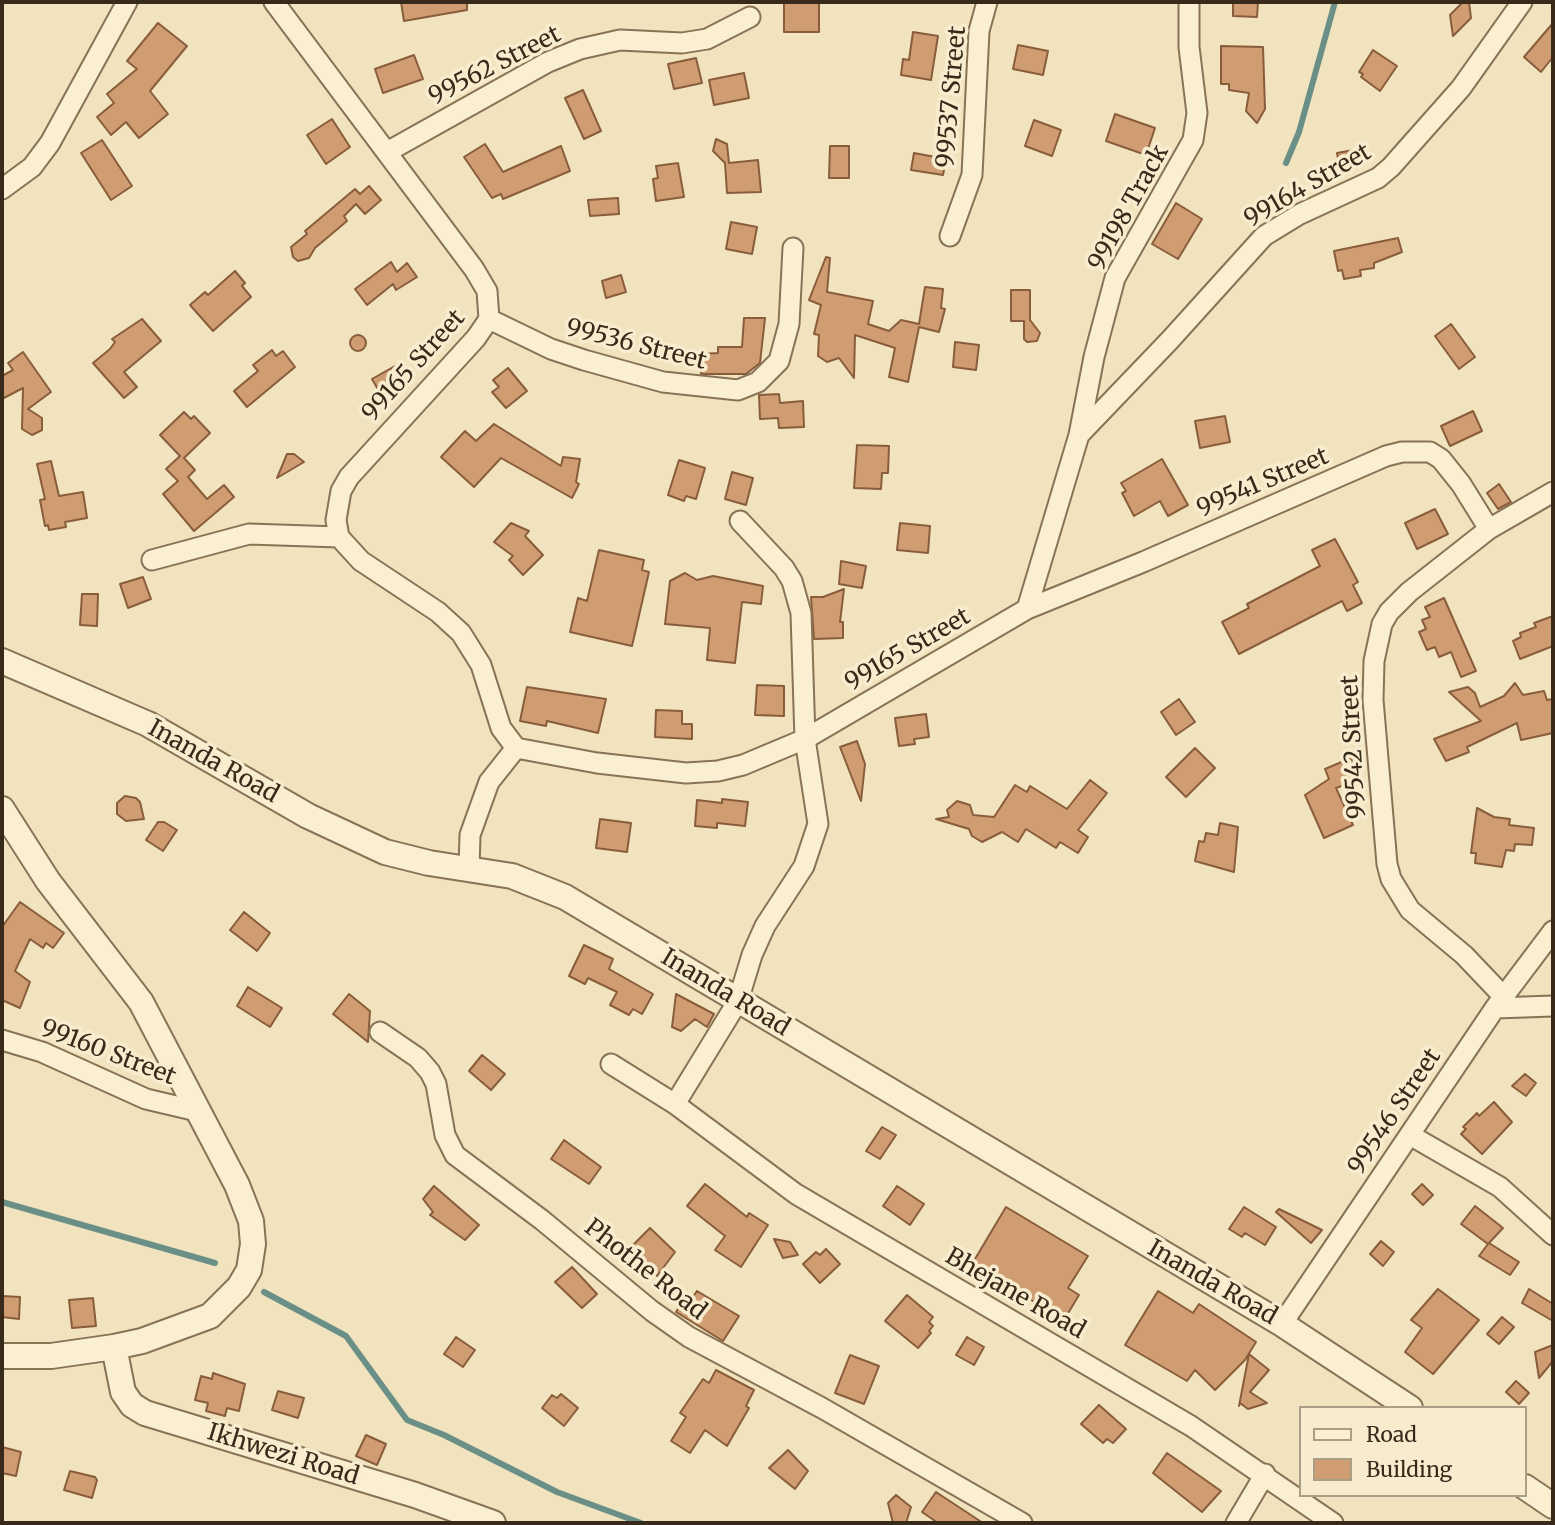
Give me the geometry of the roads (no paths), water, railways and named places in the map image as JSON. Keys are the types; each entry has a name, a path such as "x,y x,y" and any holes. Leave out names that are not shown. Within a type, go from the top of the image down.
{"street":[{"path":"2,189 32,167 50,144 127,2"},
{"name":"99165 Street","path":"274,2 474,269 487,291 489,319 476,338 349,477 341,491 336,520 339,537"},
{"name":"99537 Street","path":"950,236 972,175 979,31 987,2"},
{"name":"99198 Track","path":"1079,435 1094,357 1115,278 1193,139 1197,113 1189,47 1189,2"},
{"name":"99164 Street","path":"1079,435 1264,236 1300,214 1378,178 1391,167 1461,88 1522,2"},
{"name":"99562 Street","path":"387,152 548,62 580,50 620,40 682,43 707,39 750,17"},
{"name":"99536 Street","path":"489,319 551,349 584,360 663,382 738,390 758,382 779,361 789,324 793,248"},
{"path":"1027,609 1079,435"},
{"name":"99541 Street","path":"1027,609 1143,562 1386,456 1416,449 1430,452 1441,459 1461,484 1489,529"},
{"name":"99542 Street","path":"1499,1003 1464,955 1410,910 1397,894 1387,864 1373,700 1375,646 1389,612 1489,529 1553,492"},
{"path":"675,1104 738,1001 761,936 804,866 818,824 805,738 801,613 792,581 784,568 740,522"},
{"path":"152,560 249,534 339,537 361,561 438,612 461,633 481,664 501,728 516,748 489,782 470,835 469,869"},
{"name":"99165 Street","path":"516,748 597,764 686,773 718,771 743,765 805,738 1027,609"},
{"name":"Inanda Road","path":"2,661 148,724 308,816 386,852 512,876 565,897 1282,1324 1407,1406"},
{"path":"2,809 48,881 141,1002 237,1185 251,1221 253,1244 249,1270 228,1301 210,1316 142,1341 114,1347 51,1356 2,1356"},
{"name":"99546 Street","path":"1282,1324 1499,1003 1553,931"},
{"path":"1499,1003 1553,1006"},
{"name":"Phothe Road","path":"380,1032 418,1058 430,1072 436,1084 445,1135 455,1155 542,1220 652,1311 689,1337 822,1408 1021,1523"},
{"name":"99160 Street","path":"2,1040 42,1052 146,1098 197,1111"},
{"name":"Bhejane Road","path":"611,1064 675,1104 796,1194 1191,1426 1265,1474 1333,1523"},
{"path":"1410,1135 1500,1187 1553,1235"},
{"name":"Ikhwezi Road","path":"114,1347 123,1392 132,1405 145,1413 415,1495 493,1523"},
{"path":"1236,1523 1265,1474"},
{"path":"1527,1488 1553,1506"}],"waterway":[{"path":"1286,163 1299,132 1335,2"},
{"path":"2,1202 215,1263"},
{"path":"264,1292 346,1336 407,1420 444,1435 557,1492 641,1523"}]}
